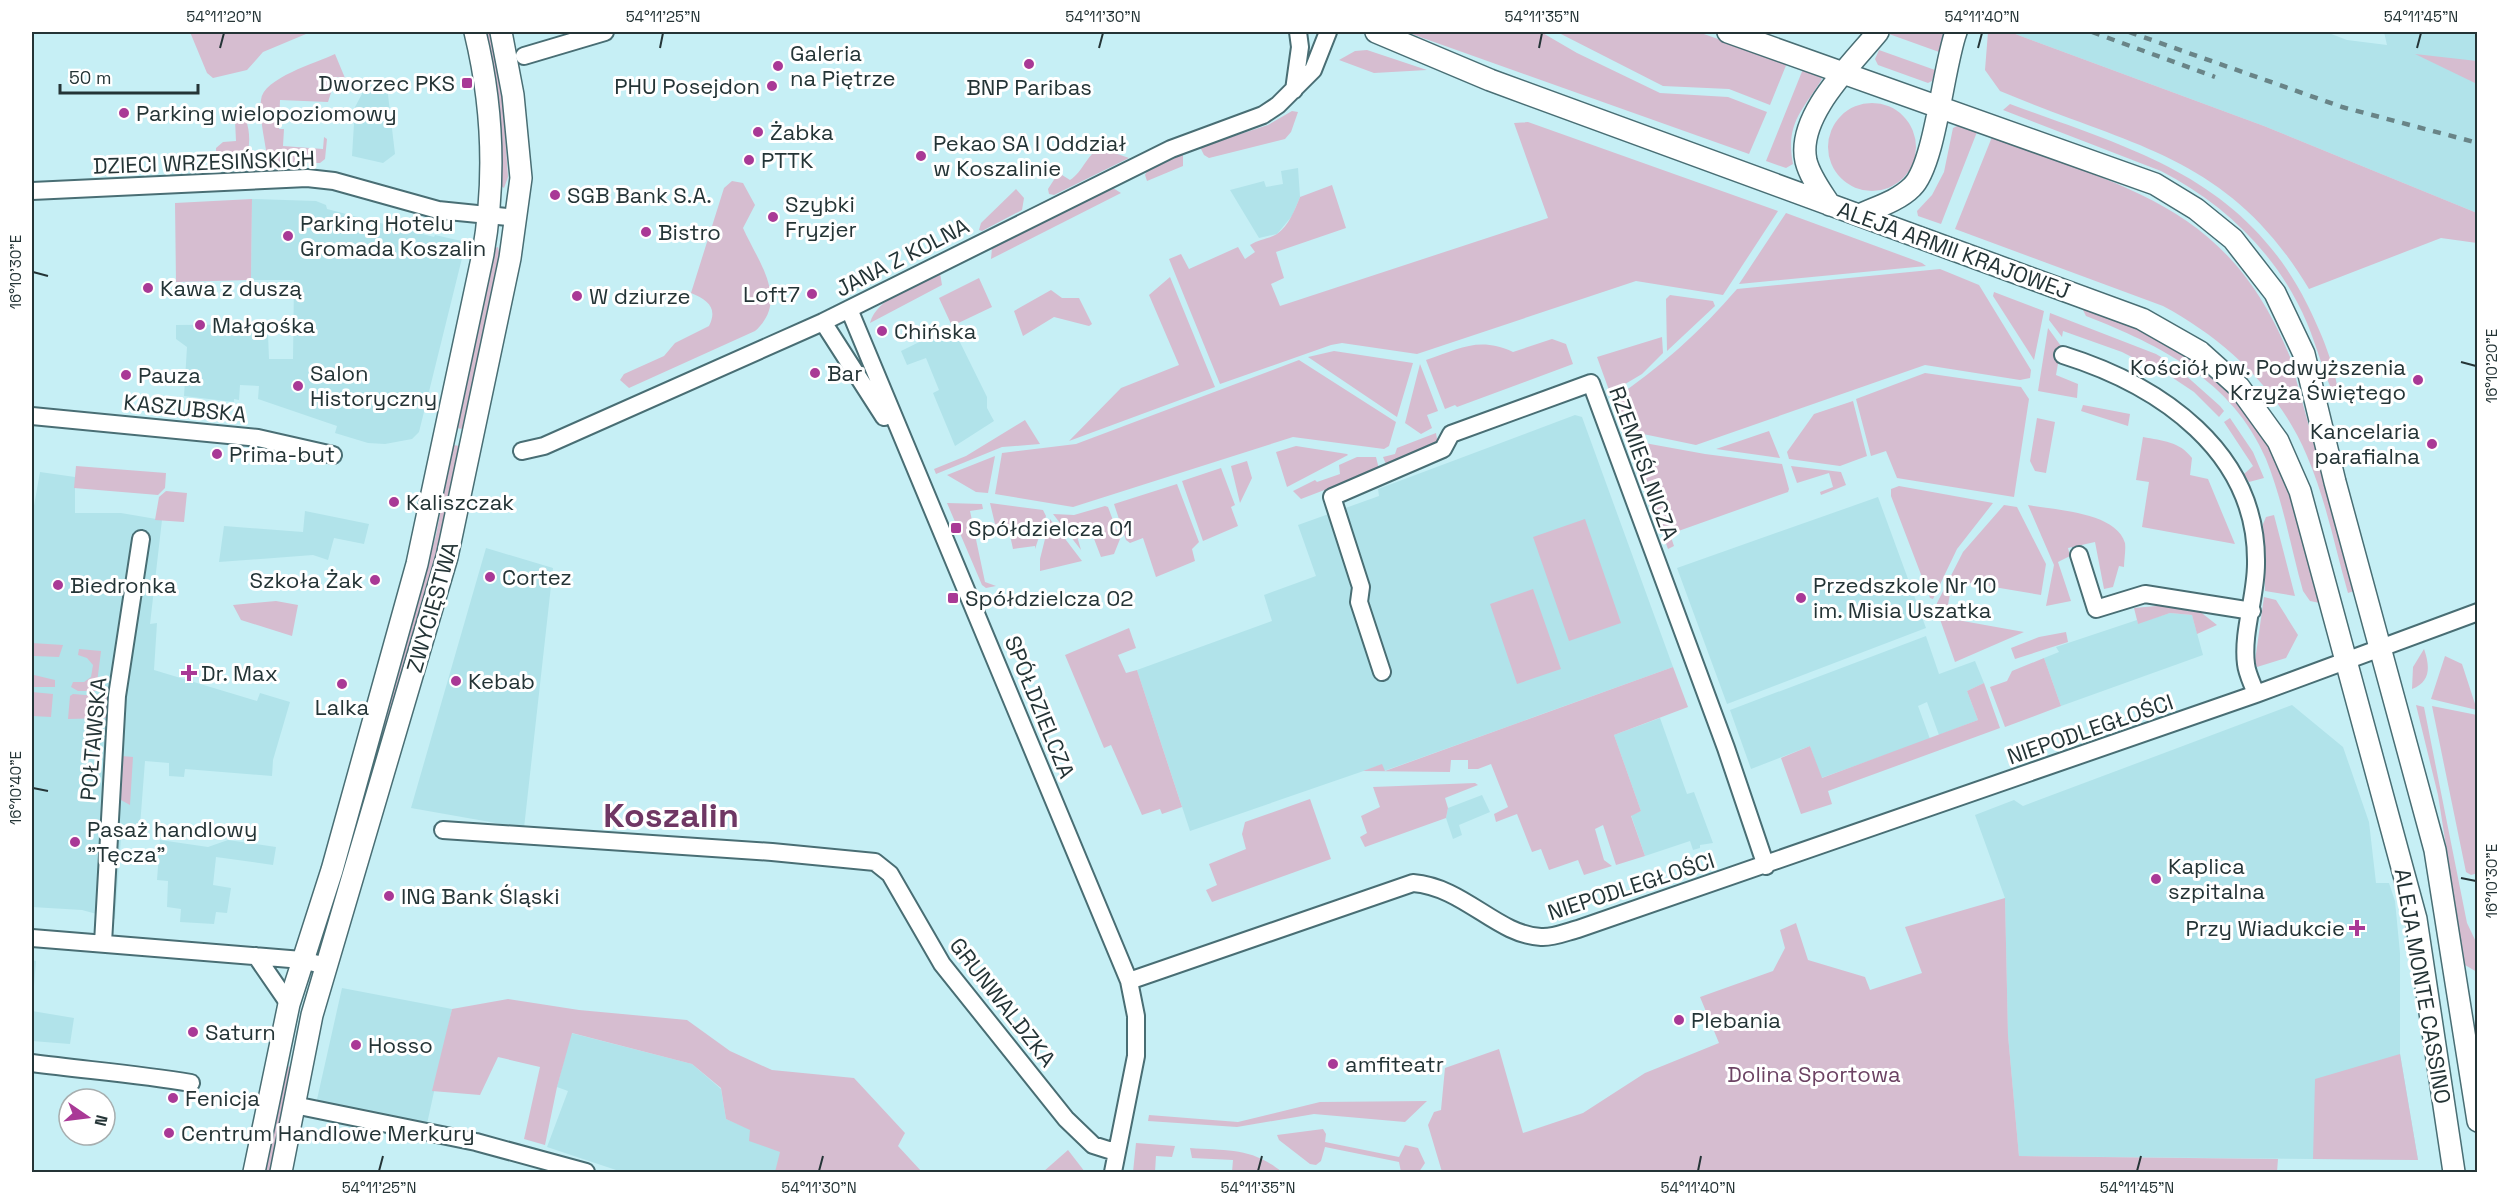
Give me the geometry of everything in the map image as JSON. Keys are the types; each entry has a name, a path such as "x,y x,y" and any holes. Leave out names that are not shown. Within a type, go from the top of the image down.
{"street":[{"name":"ZWYCIĘSTWA","path":"254,1173 289,1004 332,870 417,564 490,215 492,173 489,108 475,32"},
{"name":"ZWYCIĘSTWA","path":"281,1173 312,1015 447,557 517,218 521,178 519,148 501,32"},
{"path":"524,56 605,32"},
{"path":"1294,90 1300,46 1298,32"},
{"name":"JANA Z KOLNA","path":"522,451 544,446 823,322 1144,161 1199,137 1263,115 1294,90 1313,70 1328,32"},
{"name":"ALEJA ARMII KRAJOWEJ","path":"1376,32 1490,80 2154,324 2200,352 2229,377 2259,411 2292,471 2347,662"},
{"path":"1728,32 2155,184 2212,220 2233,239 2258,268 2293,326 2304,354 2380,648"},
{"path":"1830,205 1809,171 1805,145 1812,119 1878,32"},
{"path":"1859,215 1903,195 1916,183 1928,160 1956,32"},
{"name":"DZIECI WRZESIŃSKICH","path":"32,191 307,178 334,181 438,210 517,218"},
{"name":"SPÓŁDZIELCZA","path":"849,309 906,452 976,609 1129,981"},
{"name":"SPÓŁDZIELCZA","path":"823,322 906,452"},
{"path":"2063,355 2111,371 2139,385 2181,414 2218,452 2238,484 2253,522 2256,564 2246,665 2256,694"},
{"name":"RZEMIEŚLNICZA","path":"1382,672 1359,602 1361,587 1332,496 1443,449 1451,434 1591,383 1726,748 1766,866"},
{"name":"KASZUBSKA","path":"32,416 258,438 333,455"},
{"name":"POŁTAWSKA","path":"103,943 117,696 141,539"},
{"path":"2079,555 2096,609 2145,594 2252,611"},
{"name":"NIEPODLEGŁOŚCI","path":"1129,981 1413,883 1445,889 1506,926 1527,935 1548,937 1766,866 2347,662 2478,612"},
{"name":"ALEJA MONTE CASSINO","path":"2380,648 2435,850 2478,1121"},
{"name":"ALEJA MONTE CASSINO","path":"2347,662 2416,919 2454,1173"},
{"name":"GRUNWALDZKA","path":"443,830 772,852 875,862 890,874 942,964 1066,1119 1093,1145 1115,1152"},
{"path":"32,938 302,960 326,966"},
{"path":"256,956 289,1004"},
{"path":"1113,1173 1120,1126 1136,1056 1136,1016 1129,981"},
{"path":"32,1063 103,1074 122,1072 191,1083"},
{"path":"294,1105 476,1142 550,1167 586,1173"}],"shaded area":[{"path":"2010,32 2326,32 2347,40 2387,45 2384,32 2477,32 2477,213 2264,126"},
{"path":"386,78 395,154 383,163 352,156 355,107 363,92 377,80"},
{"path":"1298,168 1300,197 1292,216 1277,234 1259,238 1230,190 1264,181 1266,187 1283,184 1281,171"},
{"path":"252,199 316,201 326,205 327,209 434,237 435,235 466,242 419,432 412,439 385,444 368,443 335,433 337,426 258,399 259,386 240,385 239,400 234,399 234,402 184,396 187,347 176,339 176,325 277,324 277,333 268,334 269,359 293,359 294,280 251,280"},
{"path":"952,326 987,397 987,408 994,421 955,446 933,393 939,390 926,358 907,365 901,351"},
{"path":"1575,415 1582,417 1673,667 1384,771 1381,765 1190,831 1137,670 1272,621 1264,595 1316,576 1298,525 1379,496 1378,489"},
{"path":"40,472 75,477 75,513 121,513 162,520 150,624 157,623 154,670 257,701 260,693 290,702 273,760 272,776 185,769 184,777 169,776 169,763 145,761 139,839 121,838 115,919 82,910 32,907 32,517"},
{"name":"Przedszkole Nr 10 im. Misia Uszatka","path":"1878,497 1926,628 1727,704 1677,568"},
{"path":"305,511 369,524 364,544 334,538 328,560 313,555 219,562 224,526 303,532"},
{"path":"486,548 553,568 524,828 411,808"},
{"path":"2170,613 2192,615 2203,655 2061,706 2044,658 2059,652 2056,647 2137,620 2138,623"},
{"path":"1926,636 1939,674 1975,661 1984,683 1967,691 1978,720 1939,735 1927,702 1918,706 1930,739 1821,778 1810,746 1751,769 1730,710"},
{"path":"2292,705 2343,747 2369,822 2376,883 2389,883 2395,901 2400,953 2400,1054 2418,1160 2019,1156 2008,1035 2005,898 1975,815 2014,800 2023,806"},
{"path":"1660,718 1687,794 1694,792 1713,843 1700,845 1700,848 1693,850 1690,841 1645,856 1631,815 1641,811 1614,735"},
{"path":"1482,795 1490,812 1459,825 1462,835 1453,839 1446,818 1448,808"},
{"path":"160,840 208,847 228,840 276,847 273,865 216,857 213,885 231,888 227,913 216,912 214,924 180,922 181,909 167,907 168,881 157,880"},
{"path":"32,960 36,961 32,1011"},
{"path":"342,988 452,1009 427,1124 316,1104"},
{"path":"32,1011 74,1018 70,1044 32,1041"},
{"path":"571,1033 692,1064 721,1089 726,1119 802,1151 830,1172 622,1172 547,1147 568,1091 557,1087"}],"green space":[{"path":"190,32 306,32 306,34 263,52 247,70 213,78 207,73"},
{"path":"485,32 491,32 502,90 508,177 504,188 501,186 499,107"},
{"path":"1406,32 1541,32 1577,53 1660,93 1728,97 1767,112 1749,154"},
{"path":"1557,32 1698,32 1787,63 1770,105 1729,89 1663,86"},
{"path":"1891,32 1945,32 1939,52 1889,34"},
{"path":"1988,32 2010,32 2264,126 2477,213 2477,243 2441,238 2309,289 2278,244 2246,209 2211,182 2135,143 2000,91 1985,70"},
{"path":"1367,50 1427,70 1374,73 1339,60 1355,51"},
{"path":"1879,50 1935,70 1932,81 1928,83 1878,65 1875,59"},
{"path":"335,54 345,78 336,77 328,102 280,100 279,129 284,129 283,146 323,149 324,137 327,139 325,159 320,163 272,163 267,157 261,121 261,100 264,92 280,78"},
{"path":"2415,54 2477,61 2477,84"},
{"path":"1803,69 1822,79 1797,118 1791,138 1793,164 1786,168 1766,161"},
{"path":"1872,103 1889,107 1903,116 1912,130 1916,147 1912,164 1903,178 1889,187 1872,191 1855,187 1841,178 1832,164 1828,147 1832,130 1841,116 1855,107"},
{"path":"2010,104 2099,136 2180,173 2217,197 2251,225 2281,261 2307,304 2331,362 2339,398 2337,401 2307,323 2295,299 2281,276 2248,234 2207,199 2161,171 2003,110"},
{"path":"1292,111 1298,112 1291,132 1285,139 1209,158 1204,155 1200,147 1268,125"},
{"path":"241,118 246,120 249,137 248,154 244,164 216,166 216,148 223,142 236,141 235,120"},
{"path":"1528,122 1778,211 1723,295 1636,281 1417,354 1342,343 1220,384 1169,259 1181,254 1189,269 1238,247 1245,259 1255,252 1250,245 1274,236 1285,227 1300,197 1332,185 1346,228 1276,252 1284,278 1271,284 1280,306 1548,218 1514,123"},
{"path":"1959,125 1977,132 1941,224 1918,216 1917,211 1932,195 1944,172 1953,128"},
{"path":"1992,137 2088,172 2170,210 2205,235 2237,266 2265,306 2290,357 2354,591 2348,593 2320,490 2296,432 2266,389 2229,351 2186,319 2163,306 1955,229"},
{"path":"1100,148 1129,158 1054,195 1049,194 1048,189 1057,175 1070,180"},
{"path":"1183,154 1183,166 1147,181 1145,175 1147,171"},
{"path":"732,181 743,183 755,205 743,228 768,281 771,294 770,307 765,319 755,331 629,388 620,380 624,374 664,356 675,343 709,326 712,320 710,305 691,293 724,188"},
{"path":"1113,188 1121,193 991,259 992,248"},
{"path":"1016,189 1024,198 1022,210 982,231 979,230 981,223"},
{"path":"252,199 251,280 176,282 175,203"},
{"path":"1786,213 1922,263 1926,266 1739,284"},
{"path":"498,247 500,256 463,429 456,428 495,248"},
{"path":"1940,269 1979,285 2031,370 2030,378 2020,380 1925,365 1696,445 1624,430 1613,399 1679,348 1737,289"},
{"path":"940,273 942,285 870,323 874,314 889,299"},
{"path":"1170,277 1215,387 1069,441 1121,388 1179,365 1149,295"},
{"path":"979,278 992,307 952,326 939,298"},
{"path":"1051,290 1062,298 1079,298 1092,324 1089,326 1054,317 1023,336 1014,311"},
{"path":"1994,292 2044,311 2034,360 1993,296"},
{"path":"1670,295 1713,301 1715,306 1667,351 1666,299"},
{"path":"2081,306 2150,336 2180,353 2231,395 2253,422 2272,453 2288,489 2302,531 2320,603 2310,601 2303,591 2282,508 2266,459 2252,432 2234,408 2214,387 2167,353 2086,316"},
{"path":"2050,313 2156,354 2166,360 2161,372 2122,352 2063,331 2062,337 2049,320"},
{"path":"2048,328 2061,346 2056,375 2078,384 2077,398 2038,391"},
{"path":"1662,337 1663,353 1642,374 1610,393 1597,357"},
{"path":"1552,339 1566,344 1573,364 1457,407 1455,405 1445,409 1426,360 1469,346 1490,345 1513,352"},
{"path":"1334,351 1413,363 1397,417 1308,357"},
{"path":"1299,360 1396,422 1389,446 1384,449 1293,437 1073,507 995,494 1002,453 1076,444"},
{"path":"1420,364 1438,411 1427,415 1432,428 1421,434 1405,423"},
{"path":"2174,365 2220,406 2224,411 2219,417 2194,392 2167,374"},
{"path":"1925,373 2021,387 2029,399 2014,497 1897,478 1886,451 1871,456 1856,399"},
{"path":"1853,401 1867,456 1840,466 1789,459 1787,452 1814,414"},
{"path":"2083,405 2130,414 2128,426 2081,411"},
{"path":"2037,418 2055,422 2046,473 2035,471 2030,461"},
{"path":"2230,418 2253,452 2264,478 2249,482 2244,474 2253,466 2224,422"},
{"path":"1025,420 1040,444 1002,447 936,474 934,469 966,456"},
{"path":"1769,431 1780,458 1716,449"},
{"path":"1436,433 1438,445 1387,467 1383,457 1395,454 1397,448"},
{"path":"2143,437 2176,445 2187,452 2192,458 2190,475 2208,479 2235,544 2142,527 2149,482 2136,480"},
{"path":"1628,440 1705,454 1782,464 1789,489 1788,492 1670,534 1674,546 1668,549"},
{"path":"453,445 460,446 443,536 333,914 327,912 436,535"},
{"path":"1296,446 1348,455 1287,487 1276,452"},
{"path":"995,456 988,493 976,492 947,475"},
{"path":"1357,457 1376,457 1379,469 1301,499 1293,491 1315,480 1317,482 1340,474 1339,465"},
{"path":"1247,461 1252,478 1240,503 1231,466"},
{"path":"76,466 166,473 165,488 158,495 74,488"},
{"path":"1791,466 1841,472 1846,485 1821,495 1820,492 1833,487 1829,473 1797,483"},
{"path":"1221,468 1235,505 1231,507 1238,526 1203,541 1182,481"},
{"path":"1177,484 1199,542 1192,549 1195,561 1156,577 1143,538 1130,543 1126,540 1114,504"},
{"path":"1899,486 1993,503 1957,549 1933,599 1930,598 1891,496 1891,489"},
{"path":"166,491 187,493 184,522 155,520 159,497"},
{"path":"947,503 982,504 983,509 970,511 985,582 996,586 986,588 982,585"},
{"path":"990,503 1043,510 1046,516 1035,549 1035,546 1013,549 1008,526 995,524"},
{"path":"2004,505 2017,507 2046,564 2041,595 1952,580 1946,618 2024,632 1955,662 1936,608 1937,603 1963,552"},
{"path":"2028,505 2083,514 2110,525 2119,533 2125,543 2124,567 2119,566 2113,587 2104,589 2095,542 2068,548 2070,556 2058,562 2071,601 2046,606 2054,565"},
{"path":"1108,507 1120,539 1114,554 1101,557 1091,531 1077,536 1081,550 1053,514 1074,515"},
{"path":"2274,515 2295,596 2265,591 2263,524 2266,517"},
{"path":"1050,519 1082,561 1040,571 1040,559"},
{"path":"1585,519 1621,623 1569,641 1533,537"},
{"path":"1533,589 1561,669 1517,684 1490,604"},
{"path":"2264,597 2276,600 2298,635 2286,658 2257,667 2255,661"},
{"path":"276,601 298,605 292,636 241,620 233,605"},
{"path":"2168,605 2198,610 2217,625 2197,634 2192,615 2170,613 2138,624 2134,608"},
{"path":"1129,628 1136,648 1118,655 1126,673 1137,670 1182,807 1162,814 1160,809 1142,815 1111,745 1104,748 1065,655"},
{"path":"2066,632 2068,642 2015,659 2011,648 2039,637"},
{"path":"32,643 63,645 59,657 34,656 34,675 55,680 55,687 32,687"},
{"path":"79,649 101,651 96,691 78,691 71,687 73,682 84,682 91,677 93,665 87,658 78,655"},
{"path":"2424,649 2428,667 2426,678 2412,689 2413,667"},
{"path":"2445,656 2462,664 2477,710 2431,699"},
{"path":"2044,658 2061,706 2005,727 1990,687 2007,681 2012,671"},
{"path":"1673,667 1688,707 1614,735 1641,811 1631,816 1645,856 1616,865 1603,825 1595,829 1604,860 1612,866 1584,875 1578,860 1549,870 1541,849 1532,852 1517,814 1496,822 1494,814 1508,807 1491,764 1478,769 1468,769 1468,760 1451,760 1450,772 1363,771 1382,764 1385,771"},
{"path":"1984,683 2000,728 1828,791 1832,804 1801,814 1781,758 1810,746 1822,778 1978,720 1967,691"},
{"path":"32,692 53,694 51,717 32,716"},
{"path":"73,694 109,697 108,718 68,719 70,696"},
{"path":"2416,705 2424,707 2467,923 2477,944 2477,972 2465,965 2438,795"},
{"path":"2432,706 2477,715 2478,873 2471,875 2466,872"},
{"path":"122,756 133,757 130,805 119,799"},
{"path":"1475,783 1478,785 1445,798 1448,808 1446,818 1365,847 1360,837 1367,833 1361,816 1380,807 1373,787"},
{"path":"1310,799 1331,859 1212,902 1206,890 1217,885 1209,864 1246,849 1242,834 1245,822"},
{"name":"Dolina Sportowa","path":"2005,898 2008,1035 2019,1156 2278,1159 2277,1172 1442,1172 1428,1125 1434,1112 1441,1110 1445,1068 1499,1049 1523,1133 1583,1113 1645,1073 1719,1043 1700,997 1773,971 1785,948 1780,930 1796,923 1808,960 1865,977 1870,990 1922,973 1905,927"},
{"path":"508,999 579,1010 687,1020 730,1051 772,1070 854,1078 905,1133 898,1146 922,1172 775,1172 780,1152 749,1141 750,1130 726,1119 721,1088 692,1064 572,1033 557,1087 545,1145 524,1139 540,1067 498,1057 480,1095 432,1091 452,1009"},
{"path":"2400,1054 2418,1160 2313,1159 2315,1079"},
{"path":"285,1066 292,1067 271,1172 264,1172"},
{"path":"1427,1101 1405,1122 1314,1114 1237,1127 1148,1121 1149,1115 1238,1122 1320,1102"},
{"path":"1323,1129 1326,1134 1325,1142 1399,1157 1405,1145 1418,1148 1425,1163 1419,1172 1401,1172 1399,1162 1325,1147 1321,1161 1316,1165 1310,1164 1279,1140 1277,1135"},
{"path":"1136,1143 1175,1146 1172,1157 1156,1156 1155,1172 1133,1172"},
{"path":"1190,1148 1228,1150 1249,1154 1282,1172 1232,1172 1233,1160 1192,1158"},
{"path":"1068,1150 1085,1172 1043,1172"}],"railway":[{"path":"2092,32 2215,77"},
{"path":"2129,32 2342,107 2478,143"}],"place":[{"name":"BNP Paribas","path":"1029,64"},
{"name":"Galeria na Piętrze","path":"778,66"},
{"name":"Dworzec PKS","path":"467,83"},
{"name":"PHU Posejdon","path":"772,86"},
{"name":"Parking wielopoziomowy","path":"124,113"},
{"name":"Żabka","path":"758,132"},
{"name":"Pekao SA I Oddział w Koszalinie","path":"921,156"},
{"name":"PTTK","path":"749,160"},
{"name":"SGB Bank S.A.","path":"555,195"},
{"name":"Szybki Fryzjer","path":"773,217"},
{"name":"Bistro","path":"646,232"},
{"name":"Parking Hotelu Gromada Koszalin","path":"288,236"},
{"name":"Kawa z duszą","path":"148,288"},
{"name":"Loft7","path":"812,294"},
{"name":"W dziurze","path":"577,296"},
{"name":"Małgośka","path":"200,325"},
{"name":"Chińska","path":"882,331"},
{"name":"Bar","path":"815,373"},
{"name":"Pauza","path":"126,375"},
{"name":"Kościół pw. Podwyższenia Krzyża Świętego","path":"2418,380"},
{"name":"Salon Historyczny","path":"298,386"},
{"name":"Kancelaria parafialna","path":"2432,444"},
{"name":"Prima-but","path":"217,454"},
{"name":"Kaliszczak","path":"394,502"},
{"name":"Spółdzielcza 01","path":"956,528"},
{"name":"Cortez","path":"490,577"},
{"name":"Szkoła Żak","path":"375,580"},
{"name":"Biedronka","path":"58,585"},
{"name":"Spółdzielcza 02","path":"953,598"},
{"name":"Przedszkole Nr 10 im. Misia Uszatka","path":"1801,598"},
{"name":"Dr. Max","path":"189,673"},
{"name":"Kebab","path":"456,681"},
{"name":"Lalka","path":"342,684"},
{"name":"Pasaż handlowy \"Tęcza\"","path":"75,842"},
{"name":"Kaplica szpitalna","path":"2156,879"},
{"name":"ING Bank Śląski","path":"389,896"},
{"name":"Przy Wiadukcie","path":"2357,928"},
{"name":"Plebania","path":"1679,1020"},
{"name":"Saturn","path":"193,1032"},
{"name":"Hosso","path":"356,1045"},
{"name":"amfiteatr","path":"1333,1064"},
{"name":"Fenicja","path":"173,1098"},
{"name":"Centrum Handlowe Merkury","path":"169,1133"}],"district":[{"name":"Koszalin","path":"671,815"}]}
